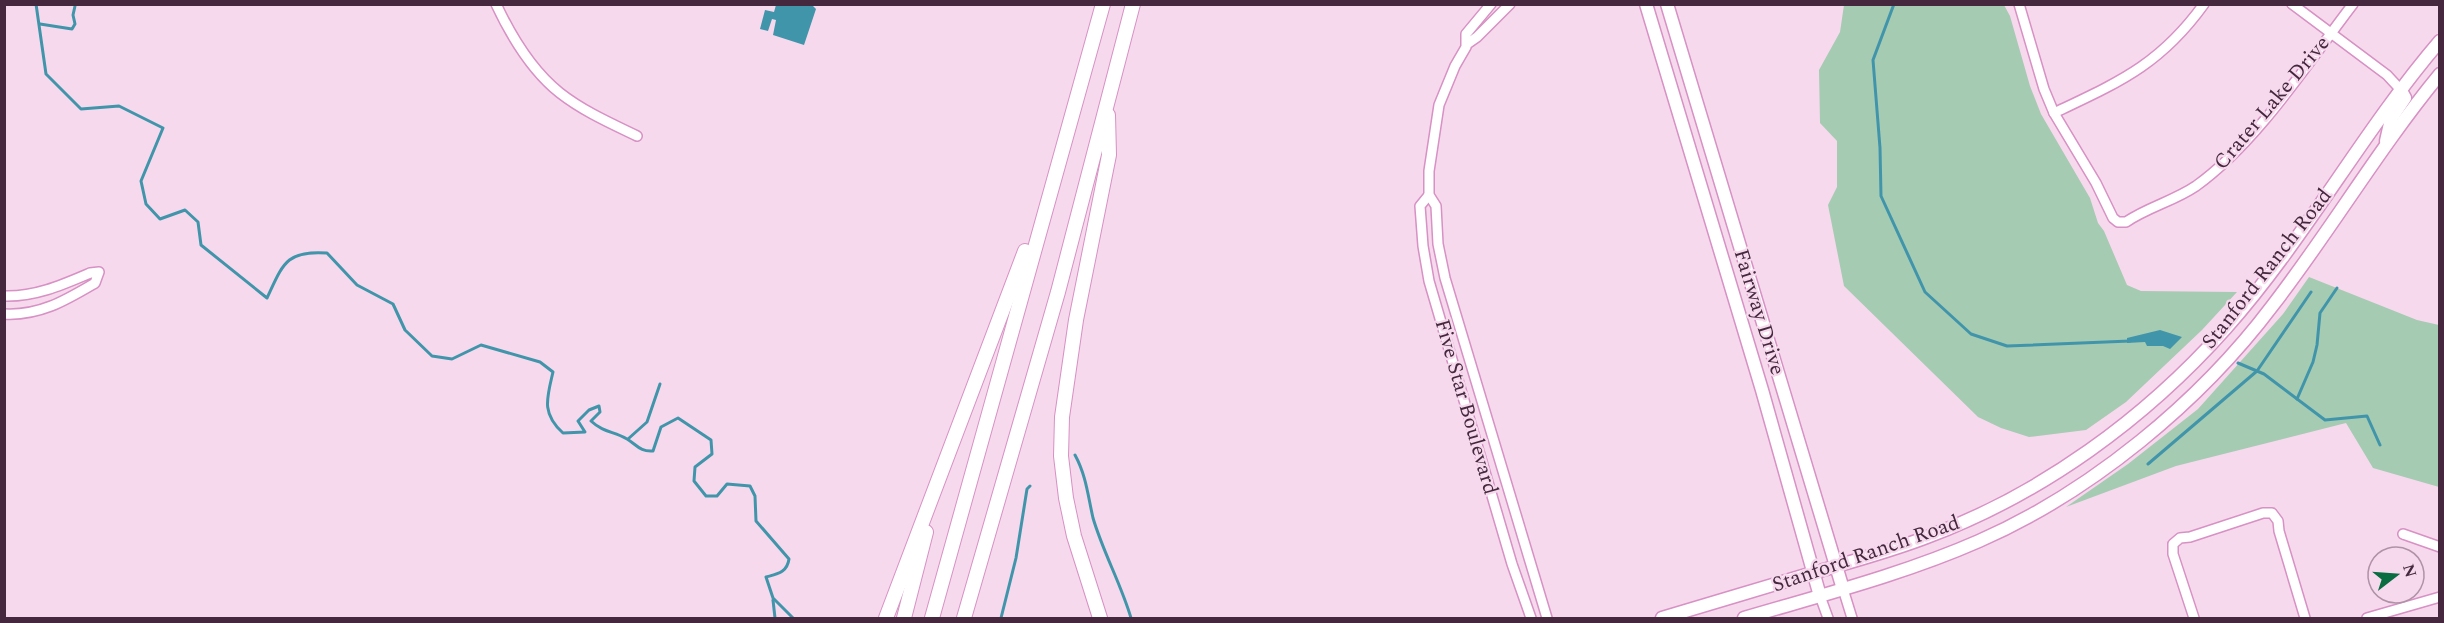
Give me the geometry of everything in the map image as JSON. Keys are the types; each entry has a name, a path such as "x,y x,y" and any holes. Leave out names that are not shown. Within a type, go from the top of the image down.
{"highway":[{"path":"932,618 1103,4"},
{"path":"964,618 1058,292 1133,4"},
{"path":"1100,618 1074,536 1066,498 1061,456 1062,417 1076,320 1109,155 1107,98"},
{"path":"886,618 1020,263 1041,220"},
{"path":"904,618 949,452"}],"main road":[{"name":"Fairway Drive","path":"1646,4 1820,596"},
{"name":"Fairway Drive","path":"1667,4 1843,589"},
{"name":"Stanford Ranch Road","path":"1662,618 1928,537 2008,501 2059,471 2135,415 2170,386 2234,318 2400,89 2439,41"},
{"name":"Stanford Ranch Road","path":"1744,618 1843,589 1979,541 2019,521 2069,491 2149,434 2216,371 2273,306 2385,147 2439,75"},
{"path":"2385,147 2391,119 2405,98 2404,92 2400,89"},
{"path":"1737,310 1757,303"}],"street":[{"path":"496,4 528,59 559,93 597,117 637,136"},
{"name":"Five Star Boulevard","path":"1467,44 1466,34 1491,4"},
{"name":"Five Star Boulevard","path":"1510,4 1467,44 1439,105 1432,146 1429,195 1420,206 1429,281 1509,551 1532,618"},
{"path":"2019,4 2044,88 2054,113 2115,84 2148,63 2175,39 2205,4"},
{"path":"2292,4 2387,75 2400,89"},
{"name":"Crater Lake Drive","path":"2054,113 2096,183 2113,218 2118,222 2126,222 2161,206 2210,176 2266,116 2353,4"},
{"name":"Five Star Boulevard","path":"1429,195 1436,206 1438,244 1445,278 1547,618"},
{"path":"4,296 27,296 46,291 90,273 99,272 95,283 63,302 32,313 4,314"},
{"path":"2194,618 2173,544 2180,538 2222,528 2263,513 2272,513 2278,521 2305,618"},
{"path":"2403,534 2439,547"},
{"path":"1509,551 1526,547"},
{"name":"Fairway Drive","path":"1843,589 1852,618"},
{"name":"Fairway Drive","path":"1820,596 1828,618"},
{"path":"2367,618 2439,597"}],"green space":[{"path":"1844,5 2004,5 2010,16 2030,86 2041,114 2090,198 2098,223 2104,231 2127,285 2141,291 2237,292 2202,330 2126,402 2086,430 2029,437 2001,428 1978,417 1844,286 1828,205 1837,187 1837,141 1820,123 1819,70 1840,32"},
{"path":"2309,277 2417,320 2439,325 2439,487 2373,468 2346,423 2176,466 2066,507 2128,464 2198,409 2283,314"}],"water":[{"path":"776,5 812,5 816,9 804,45 773,35 776,20 772,19 768,31 760,29 765,10 774,12"},
{"path":"2160,330 2182,337 2170,349 2163,346 2147,346 2145,342 2127,343 2127,338"}],"waterway":[{"path":"36,4 46,74 81,109 119,106 163,128 141,181 146,204 160,219 185,210 198,222 201,245 267,298 282,268 294,257 303,254 327,253 357,285 393,304 405,330 432,356 452,359 481,345 540,362 553,372 548,397 549,412 551,419 563,433 585,432 578,421 589,410 599,406 600,412 591,421 600,428 627,439 642,449 653,451 661,427 678,418 711,440 712,454 695,467 694,481 706,496 717,496 727,484 750,486 755,496 756,521 789,559 784,570 766,577 773,598 793,618"},
{"path":"1894,4 1873,60 1880,148 1881,196 1925,292 1971,334 2007,346 2130,341"},
{"path":"40,24 72,29 75,24 73,15 75,6"},
{"path":"2297,399 2313,362 2320,313 2337,288"},
{"path":"2148,464 2257,371 2311,292"},
{"path":"2238,363 2264,374 2325,420 2367,416 2380,445"},
{"path":"628,439 647,422 660,384"},
{"path":"1075,455 1084,478 1097,531 1131,618"},
{"path":"1001,618 1016,558 1027,489 1030,486"},
{"path":"773,600 775,618"}]}
